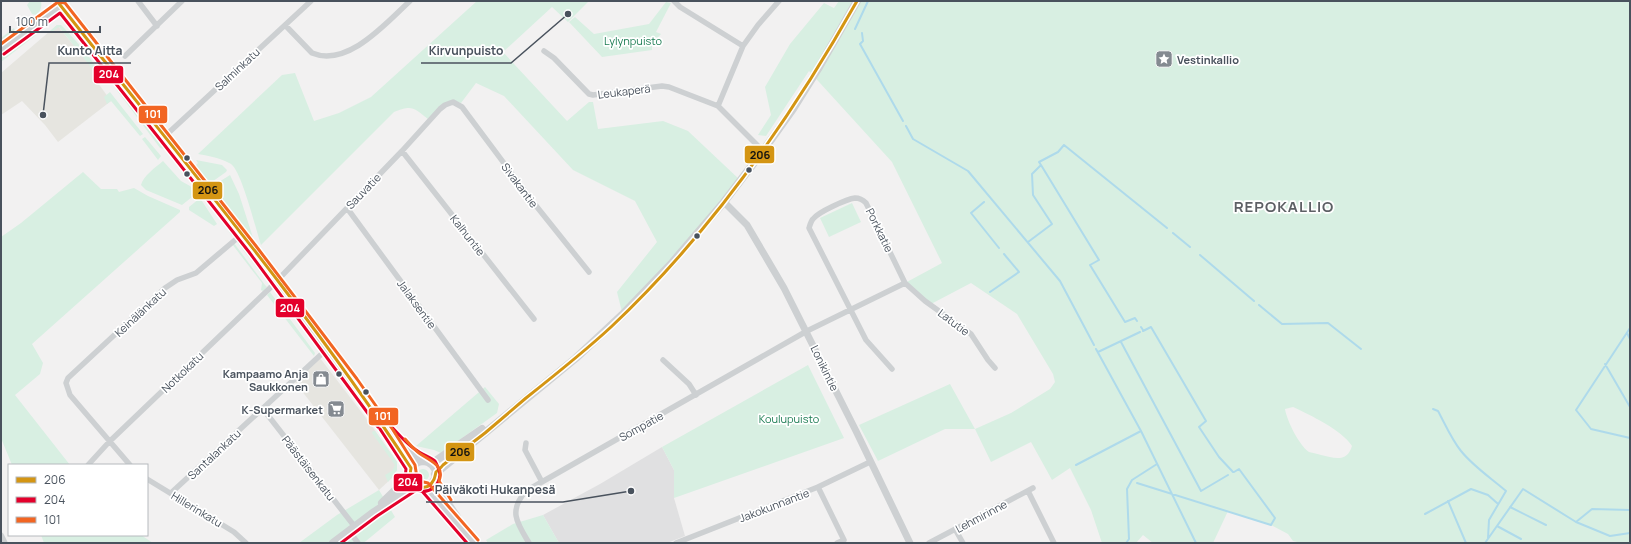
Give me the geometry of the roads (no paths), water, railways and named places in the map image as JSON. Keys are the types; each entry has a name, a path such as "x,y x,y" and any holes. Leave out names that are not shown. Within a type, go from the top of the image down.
{"main road":[{"path":"425,487 468,446 497,424 508,413 576,358 622,315 671,264 724,202 764,151 814,76 857,1"},
{"path":"59,3 277,280 383,424 411,472 411,480 415,485 425,487 473,542"},
{"path":"431,464 464,440 508,413"},
{"path":"383,424 411,453 423,461 431,464"},
{"path":"374,512 411,472 417,463 423,461"},
{"path":"431,464 434,478 473,542"},
{"path":"333,543 374,512 415,485"}],"street":[{"path":"138,1 157,26"},
{"path":"125,56 182,1"},
{"name":"Salminkatu","path":"164,137 311,1"},
{"path":"285,25 312,53 318,56 333,56 366,41 410,1"},
{"path":"674,1 742,46"},
{"path":"764,151 718,106 742,46 779,1"},
{"path":"1,50 59,3"},
{"name":"Leukaperä","path":"544,51 554,58 589,94 593,95 662,86 669,87 718,106"},
{"name":"Sauvatie","path":"277,280 402,151 440,109 449,102"},
{"name":"Sivakantie","path":"449,102 453,102 462,107 533,202 589,272"},
{"name":"Kalhuntie","path":"402,151 534,319"},
{"name":"Porkkatie","path":"892,369 866,340 811,232 810,223 818,214 849,200 856,198 862,200 866,203 905,283"},
{"name":"Lonikintie","path":"724,202 747,225 768,259 807,331 910,543"},
{"name":"Jalaksentie","path":"347,208 488,400"},
{"name":"Keinälänkatu","path":"109,442 70,395 66,383 68,378 165,288 178,280 196,273 241,235"},
{"name":"Notkokatu","path":"89,464 109,442 277,280"},
{"path":"807,331 905,283"},
{"name":"Latutie","path":"905,283 925,301 971,334 995,368"},
{"name":"Sompatie","path":"529,543 517,521 515,509 520,498 526,491 807,331"},
{"name":"Santalankatu","path":"171,493 327,349"},
{"path":"663,360 688,384 696,394"},
{"name":"Päästäisenkatu","path":"263,409 352,529 358,543"},
{"path":"109,442 129,464"},
{"path":"526,443 525,450 542,482"},
{"name":"Jakokunnantie","path":"676,543 818,487 870,462"},
{"name":"Hillerinkatu","path":"148,480 234,532 246,543"},
{"path":"818,487 845,541 837,543"},
{"name":"Lehmirinne","path":"929,543 1030,489 1054,543"},
{"path":"955,529 963,543"},
{"path":"1,535 5,543"}],"waterway":[{"path":"855,29 868,1"},
{"path":"862,33 863,41 860,44 903,121"},
{"path":"906,126 913,139 968,171 1060,281 1094,345"},
{"path":"1028,242 1052,224 1033,195 1032,174 1041,165 1039,162 1058,152 1064,145 1167,228"},
{"path":"1041,165 1099,260 1090,265 1125,322 1135,318 1137,321"},
{"path":"984,202 971,213 999,248"},
{"path":"1173,233 1190,247"},
{"path":"990,292 1019,272 1004,254"},
{"path":"1200,255 1254,301"},
{"path":"1259,305 1282,324 1328,323 1361,349"},
{"path":"1143,331 1151,327 1206,421 1199,427 1219,457 1233,472"},
{"path":"1630,328 1576,410 1591,429 1630,438"},
{"path":"1098,352 1140,332"},
{"path":"1627,333 1630,339"},
{"path":"1121,342 1201,491 1228,475"},
{"path":"1096,349 1141,431 1196,543"},
{"path":"1605,364 1630,407"},
{"path":"1433,409 1438,411 1455,442 1466,457 1506,491 1489,520 1488,538"},
{"path":"1076,465 1141,431"},
{"path":"1126,543 1129,539 1127,489 1132,480 1157,464"},
{"path":"1137,483 1271,525 1275,518 1239,469 1234,472"},
{"path":"1425,514 1471,489 1488,495 1497,503"},
{"path":"1485,543 1523,489 1576,522 1610,536 1630,533"},
{"path":"1448,501 1466,543"},
{"path":"1510,507 1546,525"},
{"path":"1576,522 1592,509 1630,510"},
{"path":"1497,526 1521,539"}],"place":[{"name":"Kirvunpuisto","path":"568,14"},
{"name":"Vestinkallio","path":"1164,59"},
{"name":"Kunto Aitta","path":"43,115"},
{"name":"Kampaamo Anja Saukkonen","path":"321,379"},
{"name":"K-Supermarket","path":"336,409"},
{"name":"Päiväkoti Hukanpesä","path":"631,491"}],"district":[{"name":"REPOKALLIO","path":"1284,206"}],"park label":[{"name":"Lylynpuisto","path":"633,40"},
{"name":"Koulupuisto","path":"789,418"}]}
